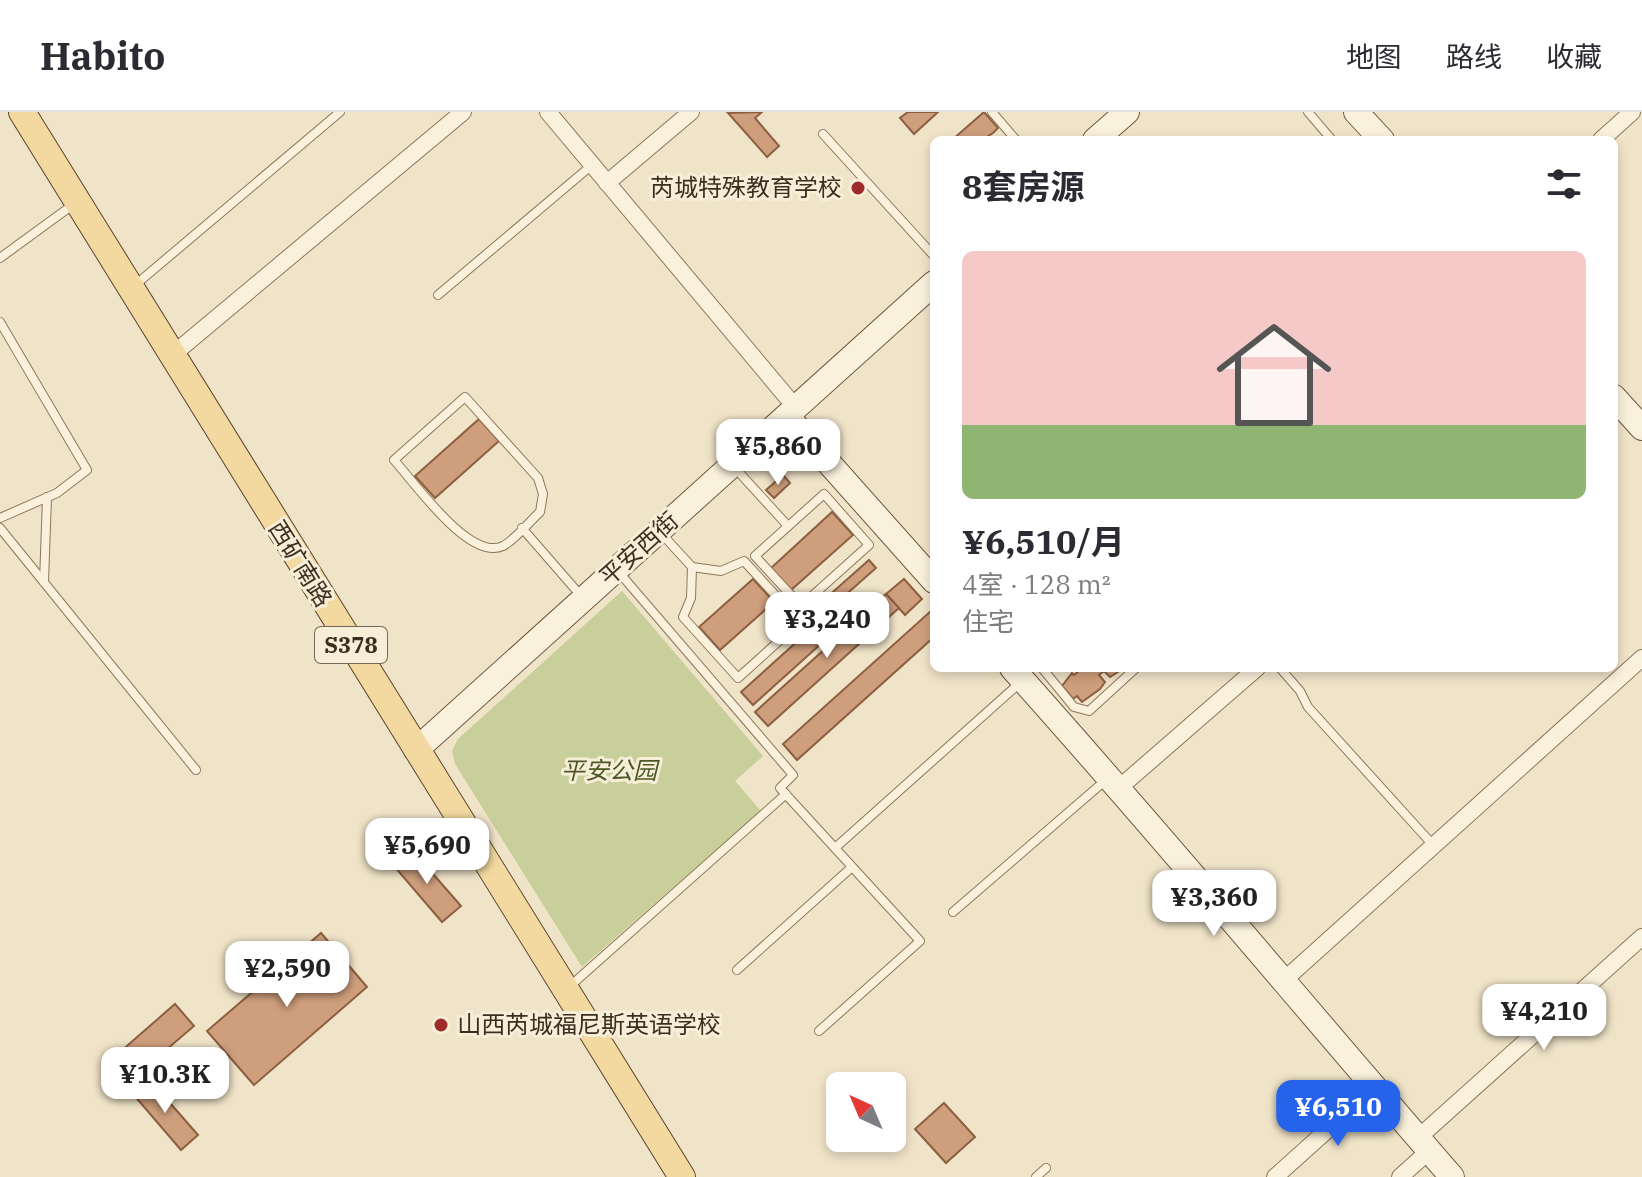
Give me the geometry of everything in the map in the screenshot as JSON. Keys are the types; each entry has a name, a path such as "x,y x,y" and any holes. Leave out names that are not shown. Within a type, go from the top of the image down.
{"main road":[{"name":"西矿南路","path":"22,112 682,1177"}],"street":[{"path":"171,356 463,112"},
{"path":"548,112 791,412 930,576"},
{"path":"607,183 691,112"},
{"path":"1100,136 1127,112"},
{"path":"1356,112 1378,136"},
{"path":"1605,136 1632,112"},
{"name":"平安西街","path":"416,750 930,287"},
{"path":"1618,401 1642,428"},
{"path":"1282,982 1642,658"},
{"path":"1035,672 1114,782 1452,1177"},
{"path":"1114,782 1252,672"},
{"path":"1400,1177 1424,1144 1642,937"},
{"path":"1275,1177 1374,1088"}],"lane":[{"path":"131,289 340,112"},
{"path":"992,112 1013,136"},
{"path":"1308,112 1329,136"},
{"path":"823,134 930,252"},
{"path":"438,295 592,165"},
{"path":"0,258 78,202"},
{"path":"0,322 87,470 57,493 0,518"},
{"path":"465,397 538,478 543,494 540,512 522,528 503,546 486,548 471,543 394,460 465,397"},
{"path":"732,465 788,526"},
{"path":"824,494 869,545 801,606 755,556 788,526 824,494"},
{"path":"44,583 47,497"},
{"path":"0,528 196,770"},
{"path":"522,528 584,599"},
{"path":"659,531 692,567 721,571 744,561 800,622 738,678 683,617 691,598 692,567"},
{"path":"616,569 793,775 780,788 920,941 819,1031"},
{"path":"835,848 1033,672"},
{"path":"1035,672 1074,707 1089,711 1132,672"},
{"path":"1283,672 1300,691 1308,707 1433,846"},
{"path":"953,912 1114,782"},
{"path":"566,991 786,794"},
{"path":"737,970 852,867"},
{"path":"1036,1177 1046,1168"}],"green space":[{"name":"平安公园","path":"622,591 763,756 735,781 761,811 582,967 455,764 452,751 458,739"}],"building":[{"path":"762,112 755,118 779,146 767,157 728,113"},
{"path":"908,112 938,112 914,134 900,118"},
{"path":"984,112 998,128 988,136 957,136"},
{"path":"479,419 499,441 435,498 415,476"},
{"path":"783,475 790,483 774,498 766,490"},
{"path":"832,512 853,535 791,590 771,568"},
{"path":"869,560 876,568 833,606 826,598"},
{"path":"753,579 774,602 720,650 699,627"},
{"path":"904,579 922,599 905,615 886,594"},
{"path":"886,594 899,608 768,726 755,712"},
{"path":"930,612 930,641 797,760 783,744"},
{"path":"811,629 823,642 753,705 741,692"},
{"path":"1078,672 1103,672 1099,675 1105,682 1082,702 1077,696 1073,699 1062,686 1072,673"},
{"path":"412,850 461,906 442,922 393,865"},
{"path":"321,933 367,987 254,1085 207,1031"},
{"path":"175,1004 194,1026 124,1086 105,1065"},
{"path":"149,1079 198,1135 181,1150 133,1094"},
{"path":"944,1103 975,1137 946,1163 915,1129"}],"place":[{"name":"芮城特殊教育学校","path":"858,188"},
{"name":"山西芮城福尼斯英语学校","path":"441,1025"}]}
